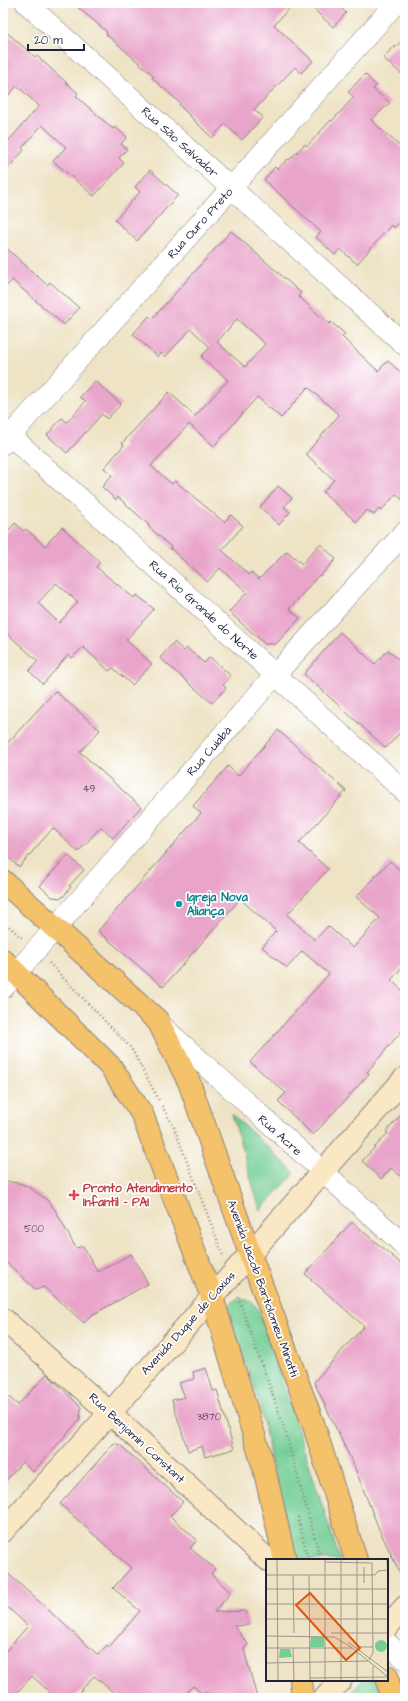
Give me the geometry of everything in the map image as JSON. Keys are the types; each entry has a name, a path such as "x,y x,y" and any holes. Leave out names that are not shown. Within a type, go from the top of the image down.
{"main road":[{"path":"3,881 158,1021"},
{"path":"8,974 111,1067 142,1114 212,1297 264,1468 285,1559"},
{"name":"Avenida Jacob Bartolomeu Minatti","path":"158,1021 189,1082 250,1254 314,1426 356,1559"},
{"path":"301,1681 303,1698"},
{"path":"388,1681 391,1698"}],"street":[{"name":"Rua São Salvador","path":"26,3 405,345"},
{"name":"Rua Ouro Preto","path":"6,436 231,188 396,3"},
{"name":"Rua Rio Grande do Norte","path":"6,436 275,674 405,792"},
{"name":"Rua Cuiabá","path":"8,974 55,927 275,674 405,532"},
{"name":"Rua Acre","path":"158,1021 169,1034 405,1246"},
{"name":"Avenida Duque de Caxias","path":"3,1531 110,1413 405,1078"},
{"name":"Rua Benjamin Constant","path":"3,1319 110,1413 267,1559"},
{"path":"388,1626 405,1607"},
{"path":"388,1644 405,1659"},
{"path":"325,1698 340,1681"}],"green space":[{"path":"232,1114 295,1173 260,1210"},
{"path":"237,1299 251,1302 256,1306 260,1313 340,1559 292,1559 259,1402 229,1315 232,1302"},
{"path":"361,1681 379,1681 384,1698 346,1698"}],"building":[{"path":"73,3 294,3 274,25 313,61 301,73 295,67 254,110 263,117 242,140 225,124 212,138 179,105 180,103 152,78 154,76 106,34 107,32"},
{"path":"307,3 336,3 346,13 333,27"},
{"path":"3,29 35,57 37,56 78,93 76,96 113,129 115,127 127,137 121,144 127,149 119,158 124,163 94,196 53,161 66,147 42,125 22,148 24,150 3,174 3,147 39,106 17,86 3,102"},
{"path":"405,37 405,77 383,58"},
{"path":"365,74 376,86 373,89 390,103 371,120 405,151 405,216 394,228 391,225 357,264 340,249 335,255 316,237 321,232 264,180 275,167 277,169 288,159 289,160 305,144 307,146 331,120 332,121 354,97 348,92"},
{"path":"150,170 178,195 137,241 115,220 140,192 135,187"},
{"path":"231,231 301,293 298,296 329,324 331,322 345,334 342,337 378,371 388,361 405,376 405,502 396,494 381,511 379,509 374,515 367,510 356,522 323,492 334,480 306,454 339,415 308,387 281,418 257,397 214,446 189,424 151,466 172,484 175,481 224,522 231,515 243,526 222,550 249,575 251,572 259,579 287,551 302,564 320,544 336,559 320,576 319,575 289,609 300,618 276,644 265,644 229,612 247,592 220,568 207,582 170,548 171,547 148,526 149,525 118,497 116,500 102,487 112,475 104,468 124,445 122,443 169,392 195,416 228,380 201,357 210,347 191,329 165,357 161,353 158,357 133,334 149,316 152,319","holes":["237,319 265,344 245,367 217,342"]},
{"path":"3,245 47,285 50,282 79,308 64,325 12,280 3,290"},
{"path":"95,381 121,404 107,419 102,414 67,453 47,435 62,418 67,422 86,401 80,397"},
{"path":"278,486 292,498 284,507 290,512 279,525 260,507"},
{"path":"15,523 24,531 26,529 45,546 62,527 100,562 96,567 134,598 137,595 154,609 126,640 152,664 132,685 113,668 109,671 83,647 72,658 68,655 43,684 29,671 38,661 3,630 3,537","holes":["56,583 78,602 59,623 38,603"]},
{"path":"340,632 375,664 388,650 405,665 405,727 386,748 304,674"},
{"path":"174,642 184,651 187,648 204,663 210,657 231,676 223,685 226,688 212,703 160,658"},
{"path":"55,691 100,730 80,752 141,807 113,838 101,827 78,852 53,828 19,867 3,853 3,748"},
{"path":"278,730 346,791 299,843 328,869 287,915 315,940 328,926 353,948 380,918 356,897 390,861 405,875 405,964 391,980 405,993 405,1027 367,1072 369,1074 313,1135 278,1101 286,1093 250,1062 329,974 302,951 287,968 262,947 276,931 240,899 163,987 98,931 201,813 193,806 228,766 238,776"},
{"path":"68,855 84,870 69,886 71,887 62,898 52,897 40,886"},
{"path":"405,1110 405,1180 391,1168 381,1179 362,1161 388,1133 386,1132"},
{"path":"3,1181 19,1183 29,1187 47,1200 55,1210 76,1248 83,1246 98,1272 131,1254 148,1284 90,1316 84,1323 44,1287 36,1290 3,1259"},
{"path":"352,1222 405,1267 405,1584 379,1529 354,1466 314,1382 364,1326 305,1274"},
{"path":"206,1368 213,1391 217,1390 234,1449 205,1457 202,1446 188,1451 172,1400 185,1397 179,1383 194,1379 193,1372"},
{"path":"47,1374 81,1407 80,1419 33,1472 22,1462 3,1484 3,1392 18,1405"},
{"path":"114,1443 120,1445 183,1502 170,1516 197,1540 190,1548 215,1569 211,1574 231,1593 214,1612 245,1611 249,1625 234,1626 248,1644 244,1649 257,1698 212,1698 205,1691 202,1694 193,1686 182,1698 120,1698 94,1676 74,1698 56,1698 32,1676 12,1698 3,1698 3,1654 28,1626 3,1603 3,1569 98,1655 107,1645 109,1647 140,1611 113,1588 131,1568 60,1504"}],"place":[{"name":"Igreja Nova Aliança","path":"179,904"},
{"name":"Pronto Atendimento Infantil - PAI","path":"74,1195"}]}
